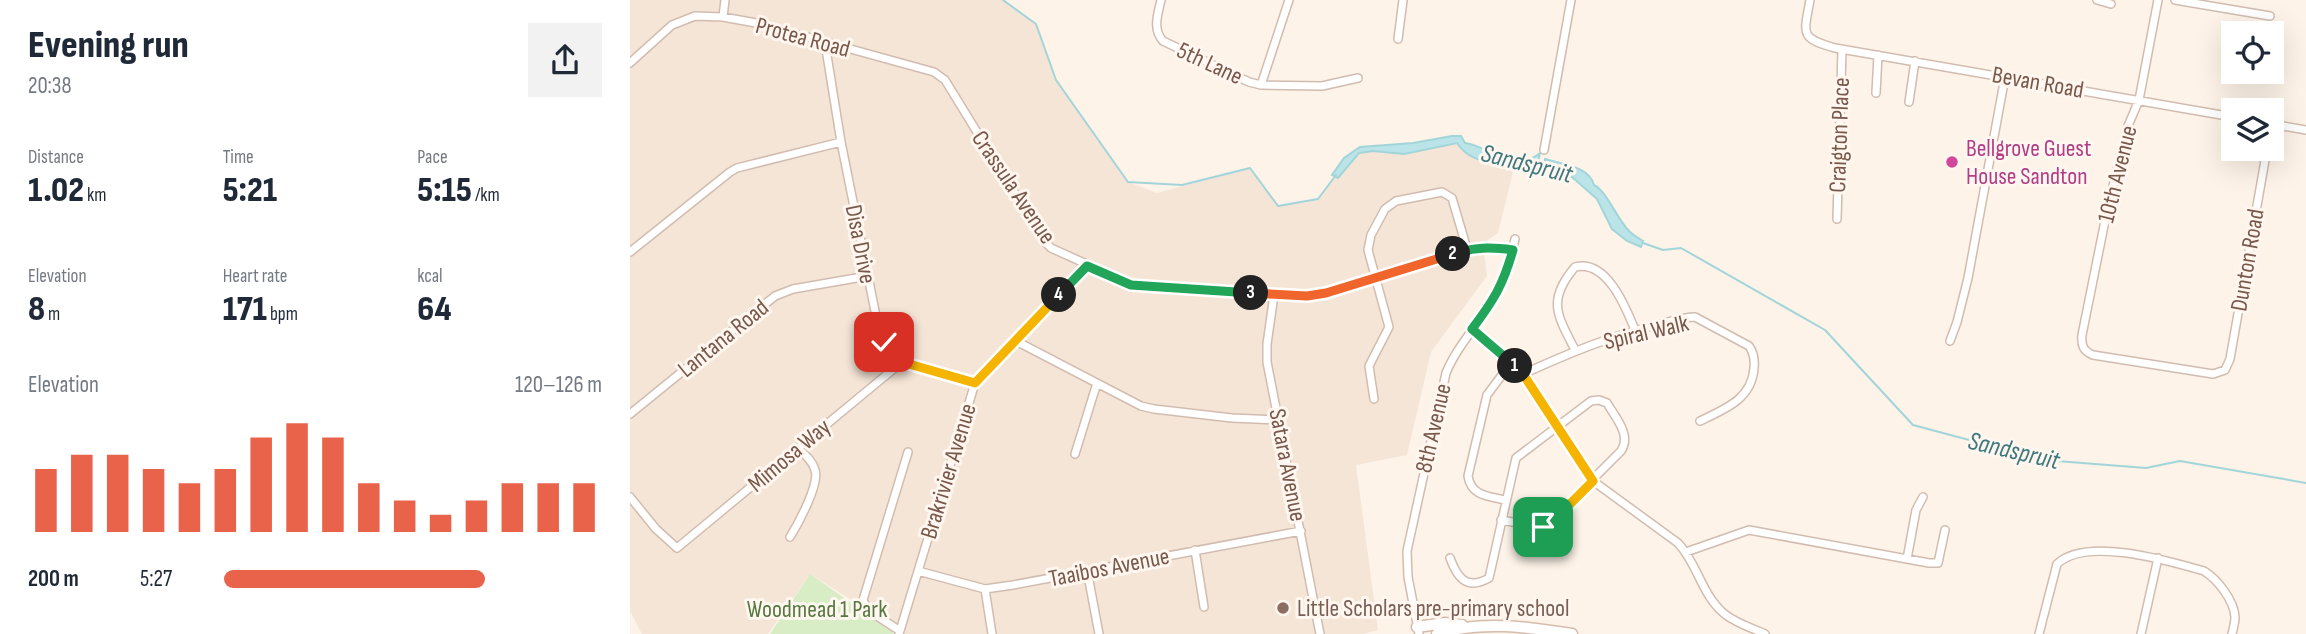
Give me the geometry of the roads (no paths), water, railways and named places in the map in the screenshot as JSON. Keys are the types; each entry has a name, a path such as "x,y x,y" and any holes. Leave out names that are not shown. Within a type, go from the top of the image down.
{"main road":[{"path":"1418,630 1452,623 1473,627 1524,627 1572,634"},
{"path":"1437,634 1473,627"}],"street":[{"path":"723,17 725,0"},
{"name":"5th Lane","path":"1161,0 1157,34 1163,41 1249,82 1261,85 1289,0"},
{"path":"1398,39 1404,0"},
{"path":"1544,150 1571,0"},
{"name":"Bevan Road","path":"1810,0 1805,30 1813,42 1842,50 2221,115"},
{"path":"2097,0 2111,4"},
{"name":"10th Avenue","path":"2158,0 2138,100 2128,126 2108,206 2082,335 2084,349 2093,355 2214,374 2225,370"},
{"path":"2175,0 2270,16"},
{"name":"Protea Road","path":"630,63 679,20 695,16 723,17 755,23 930,70 945,80"},
{"name":"Disa Drive","path":"825,43 841,142 878,331 888,348 902,362"},
{"name":"Craigton Place","path":"1837,219 1842,50"},
{"path":"1876,93 1878,55"},
{"path":"1909,102 1915,61"},
{"path":"1950,341 1968,278 2004,77"},
{"path":"1261,85 1322,86 1358,78"},
{"name":"Crassula Avenue","path":"945,80 1046,244 1131,285 1307,296 1376,279 1467,249 1493,247 1513,250"},
{"path":"2284,126 2306,130"},
{"path":"630,252 722,177 737,168 841,142"},
{"name":"Dunton Road","path":"2225,370 2230,359 2265,161"},
{"path":"1374,399 1369,366 1390,327 1368,250 1369,240 1385,209 1396,201 1439,192 1450,195 1467,249"},
{"name":"8th Avenue","path":"1418,630 1408,577 1409,541 1446,373 1451,360 1493,301 1505,278 1515,239"},
{"name":"Brakrivier Avenue","path":"900,632 975,383 1087,266"},
{"path":"1575,350 1556,309 1567,279 1578,266 1595,270 1604,277 1623,300 1634,330"},
{"name":"Lantana Road","path":"630,414 775,296 793,289 868,276"},
{"name":"Satara Avenue","path":"1274,295 1267,362 1320,634"},
{"name":"Spiral Walk","path":"1523,374 1575,350 1634,330 1695,317 1752,349 1755,362 1747,391 1734,405 1700,421"},
{"path":"1472,329 1523,374 1593,481 1678,543 1717,606 1734,620 1765,634"},
{"path":"1014,340 1131,402 1154,409 1279,420"},
{"path":"902,362 975,383"},
{"name":"Mimosa Way","path":"630,498 656,529 677,548 902,362"},
{"path":"1505,500 1475,492 1468,476 1485,398 1511,363"},
{"path":"1075,454 1097,383"},
{"path":"1450,558 1456,574 1465,581 1480,582 1489,578 1505,500 1516,458 1591,401 1607,403 1625,434 1626,441 1621,451 1548,525 1540,527 1501,520"},
{"path":"790,537 802,517 816,478 814,467 798,448"},
{"path":"900,632 868,610 863,600 908,452"},
{"path":"1907,559 1916,508 1923,497"},
{"path":"1686,552 1749,530 1929,563 1940,561 1945,530"},
{"name":"Taaibos Avenue","path":"918,571 985,589 1301,531"},
{"path":"1195,550 1204,607"},
{"path":"2039,634 2054,572 2061,560 2079,554 2114,551 2158,558 2204,571 2214,578 2235,614 2232,634"},
{"path":"2141,634 2158,558"},
{"path":"1087,570 1099,634"},
{"path":"985,589 992,634"}],"water":[{"path":"1461,136 1465,143 1523,160 1540,153 1536,173 1509,169 1480,160 1465,152 1457,143 1404,154 1373,151 1359,153 1338,178 1332,175 1344,158 1360,147 1413,143"},
{"path":"1545,159 1574,167 1586,174 1603,193 1625,226 1643,241 1641,247 1627,241 1612,229 1597,199 1572,177 1542,174"}],"waterway":[{"name":"Sandspruit","path":"1003,0 1036,24 1056,80 1128,182 1182,185 1250,168 1278,206 1318,199 1336,175"},
{"name":"Sandspruit","path":"1643,243 1663,250 1681,248 1825,330 1913,425 2044,460 2146,468 2180,461 2306,483"}],"place":[{"name":"Bellgrove Guest House Sandton","path":"1952,162"},
{"name":"Little Scholars pre-primary school","path":"1283,608"}],"park label":[{"name":"Woodmead 1 Park","path":"817,609"}]}
